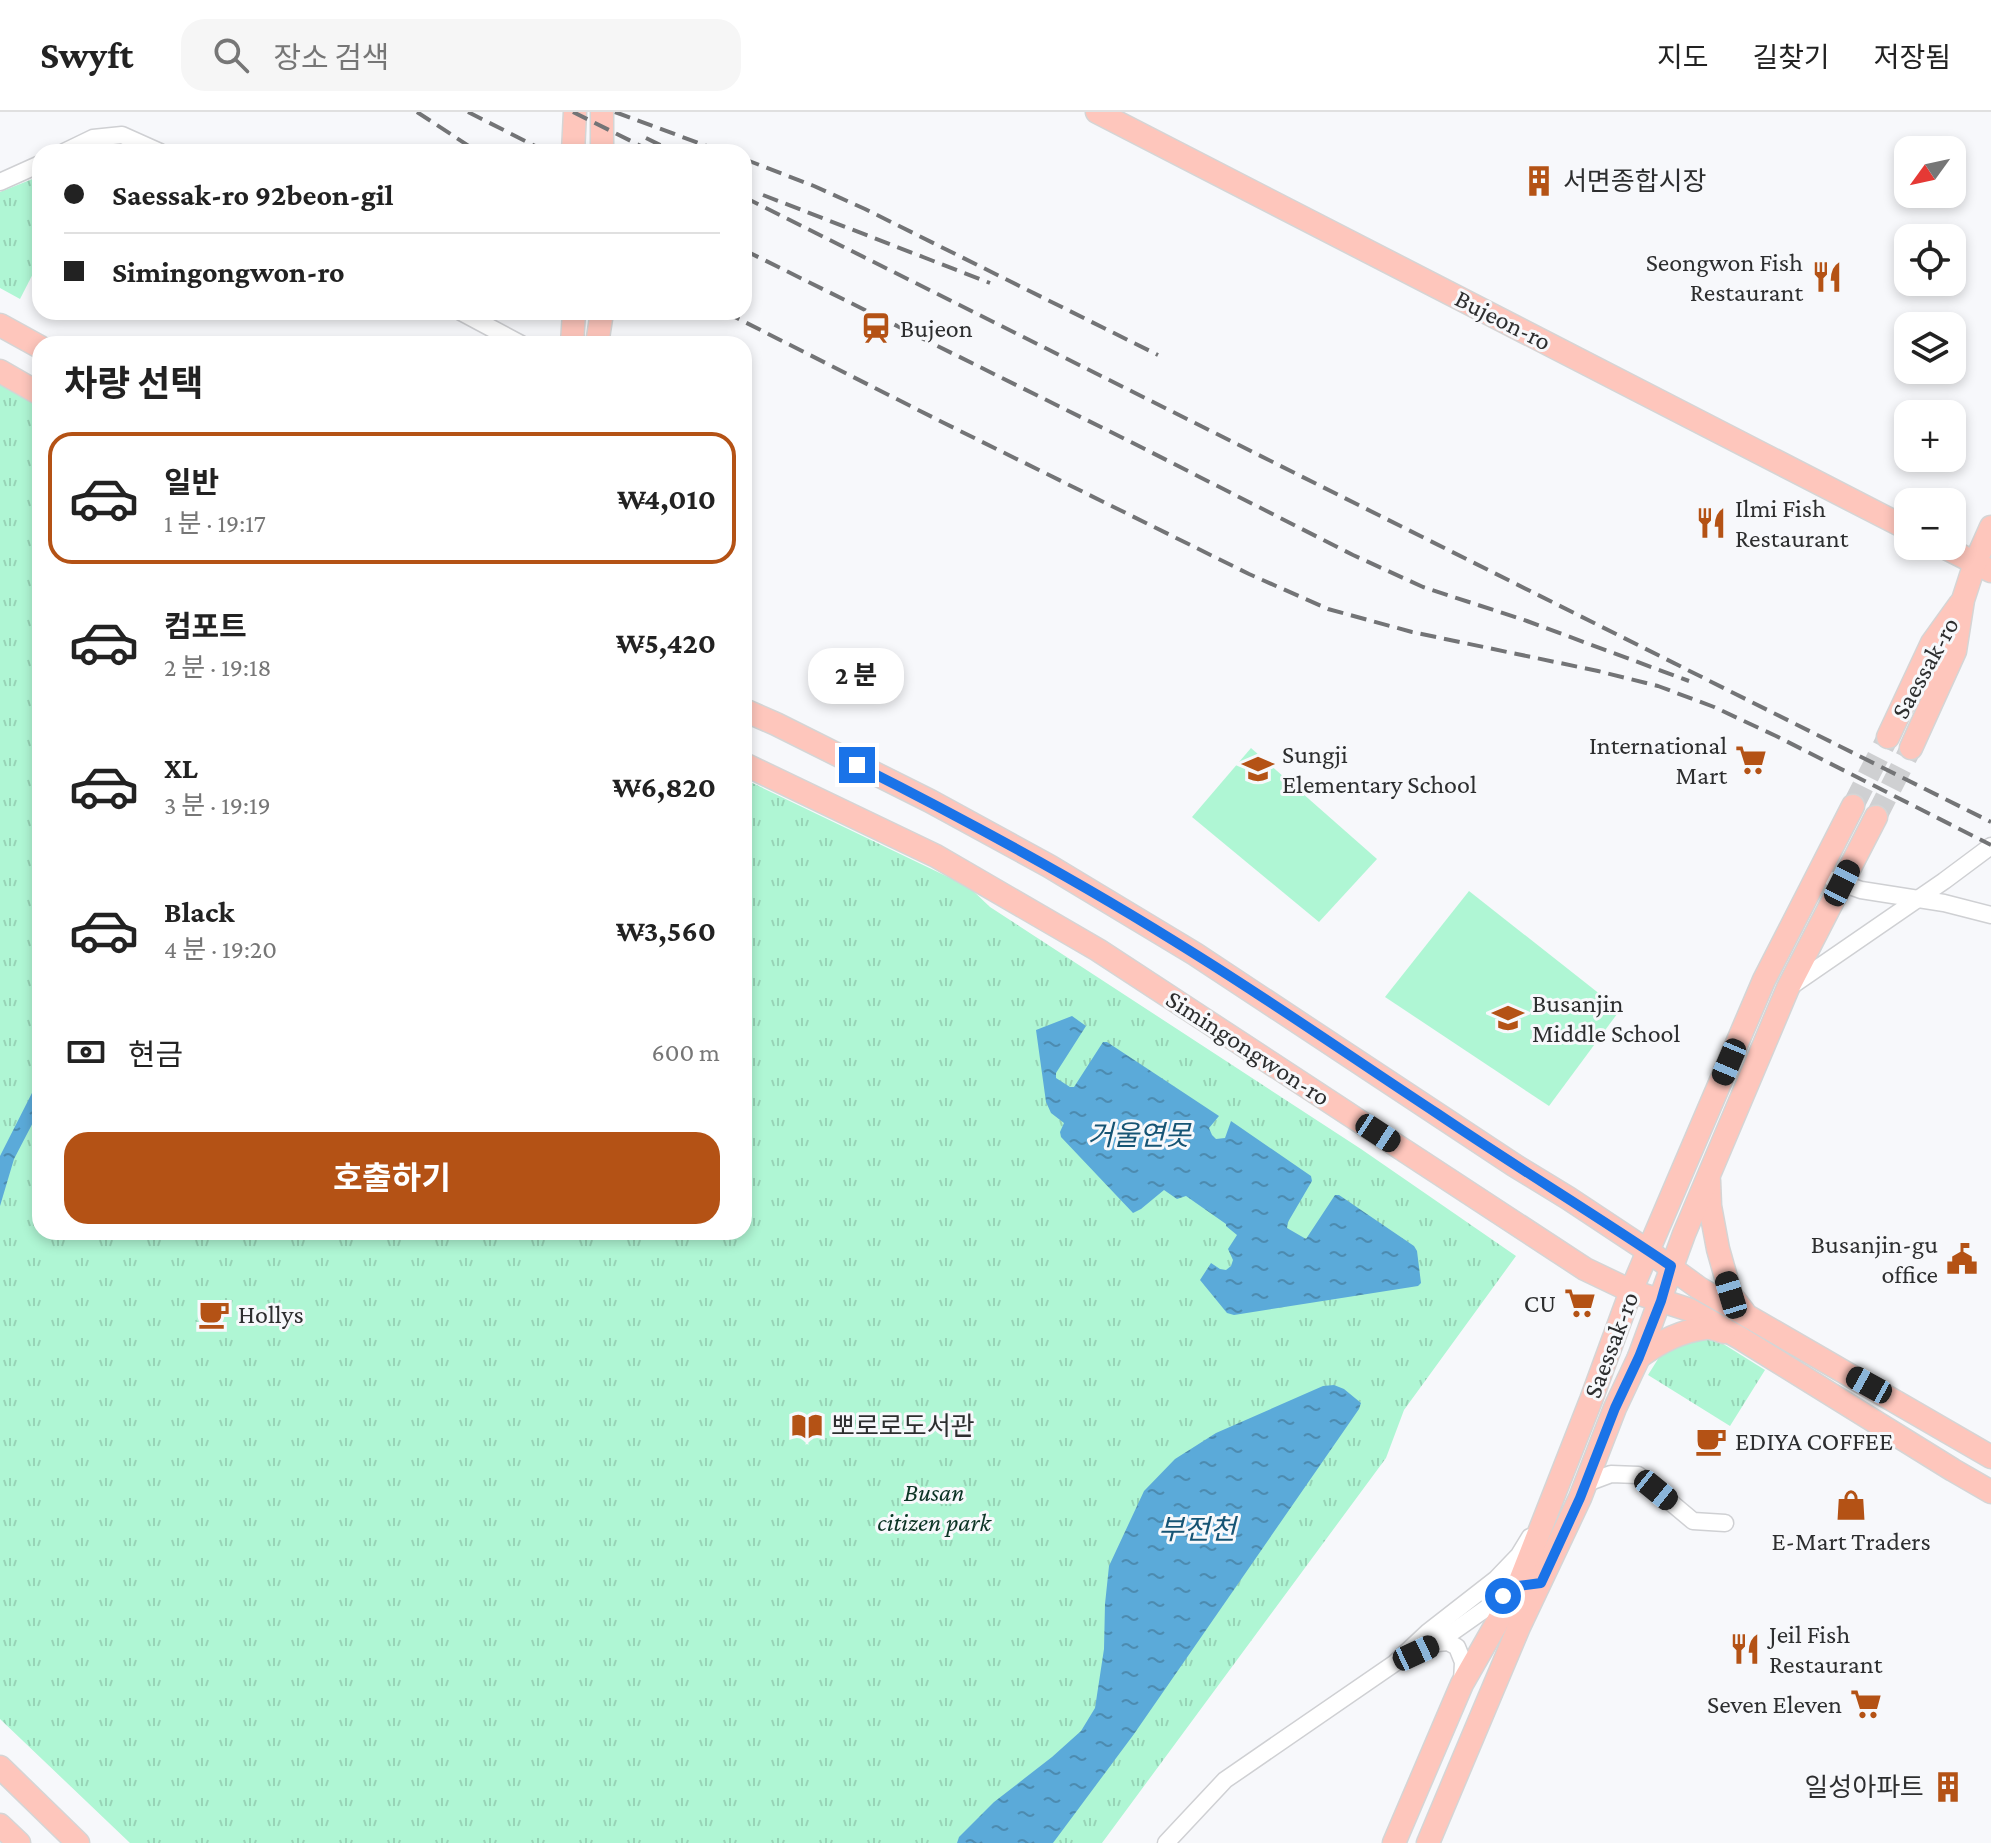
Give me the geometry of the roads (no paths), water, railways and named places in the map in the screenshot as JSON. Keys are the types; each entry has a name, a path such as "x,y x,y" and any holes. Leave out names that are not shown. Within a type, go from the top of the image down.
{"main road":[{"path":"573,144 575,112"},
{"path":"602,112 602,144"},
{"name":"Bujeon-ro","path":"1097,112 1894,522"},
{"path":"0,325 32,343"},
{"path":"0,371 32,389"},
{"name":"Saessak-ro","path":"1888,737 1932,643 1983,567 1991,527"},
{"name":"Saessak-ro","path":"1911,748 1955,651 1963,600"},
{"name":"Simingongwon-ro","path":"752,714 930,801 1076,882 1195,954 1671,1266 1699,1288 1991,1457"},
{"name":"Simingongwon-ro","path":"752,768 936,856 1098,950 1585,1269 1631,1291 1690,1310 1991,1492"},
{"name":"Saessak-ro","path":"1394,1843 1462,1684 1518,1586 1631,1291 1764,980 1853,806"},
{"name":"Saessak-ro","path":"1428,1843 1519,1627 1587,1483 1661,1301 1671,1266 1788,988 1876,817"},
{"path":"1709,1175 1710,1206 1718,1249 1731,1295 1747,1316"},
{"path":"1639,1357 1656,1345 1708,1327 1740,1338"},
{"path":"0,1767 78,1843"},
{"path":"0,1825 19,1843"}],"street":[{"path":"81,144 93,138 122,135 142,144"},
{"path":"0,182 32,168"},
{"path":"476,320 506,336"},
{"path":"1788,988 1991,846"},
{"path":"1817,873 1861,890 1991,915"},
{"path":"1587,1483 1611,1474 1638,1475 1693,1521 1725,1523"},
{"path":"1166,1843 1225,1780 1395,1663 1428,1632 1496,1579 1519,1555 1555,1490"},
{"path":"1395,1663 1437,1643 1518,1586 1541,1583"},
{"path":"1437,1643 1448,1642 1457,1647 1463,1662 1462,1684"}],"water":[{"name":"거울연못","path":"1072,1016 1086,1026 1056,1073 1056,1078 1074,1087 1103,1042 1107,1042 1219,1116 1209,1128 1216,1139 1225,1138 1231,1121 1311,1176 1312,1181 1287,1228 1306,1239 1335,1195 1339,1195 1414,1246 1421,1283 1418,1286 1234,1315 1227,1313 1200,1280 1211,1263 1226,1270 1231,1266 1233,1260 1228,1249 1237,1235 1186,1196 1177,1199 1164,1190 1133,1213 1061,1137 1064,1123 1051,1113 1046,1102 1036,1030"},
{"path":"32,1093 32,1124 14,1159 0,1206 0,1156"},
{"name":"부전천","path":"1334,1385 1361,1403 1359,1409 1134,1734 1053,1843 957,1843 959,1837 994,1802 1081,1731 1095,1708 1104,1649 1109,1566 1144,1491 1175,1459 1216,1433 1323,1386"}],"tunnel":[{"path":"1853,806 1888,737"},
{"path":"1876,817 1911,748"}],"railway":[{"path":"417,112 466,144"},
{"path":"468,112 531,144"},
{"path":"573,112 637,144"},
{"path":"615,112 701,144"},
{"path":"646,138 658,144"},
{"path":"752,162 865,209 1158,355"},
{"path":"763,195 990,283"},
{"path":"752,201 1991,822"},
{"path":"752,254 1353,555 1423,587 1527,621 1689,681"},
{"path":"741,320 1249,574 1328,609 1412,632 1658,686 1714,707 1776,736 1991,845"}],"place":[{"name":"서면종합시장","path":"1539,181"},
{"name":"Seongwon Fish Restaurant","path":"1827,277"},
{"name":"Bujeon","path":"876,328"},
{"name":"Ilmi Fish Restaurant","path":"1711,523"},
{"name":"International Mart","path":"1751,760"},
{"name":"Sungji Elementary School","path":"1258,769"},
{"name":"Busanjin Middle School","path":"1508,1018"},
{"name":"Busanjin-gu office","path":"1962,1259"},
{"name":"CU","path":"1580,1303"},
{"name":"Hollys","path":"214,1314"},
{"name":"뽀로로도서관","path":"807,1426"},
{"name":"EDIYA COFFEE","path":"1711,1441"},
{"name":"E-Mart Traders","path":"1851,1505"},
{"name":"Jeil Fish Restaurant","path":"1745,1649"},
{"name":"Seven Eleven","path":"1866,1704"},
{"name":"일성아파트","path":"1948,1787"}],"park label":[{"name":"Busan citizen park","path":"934,1507"}]}
